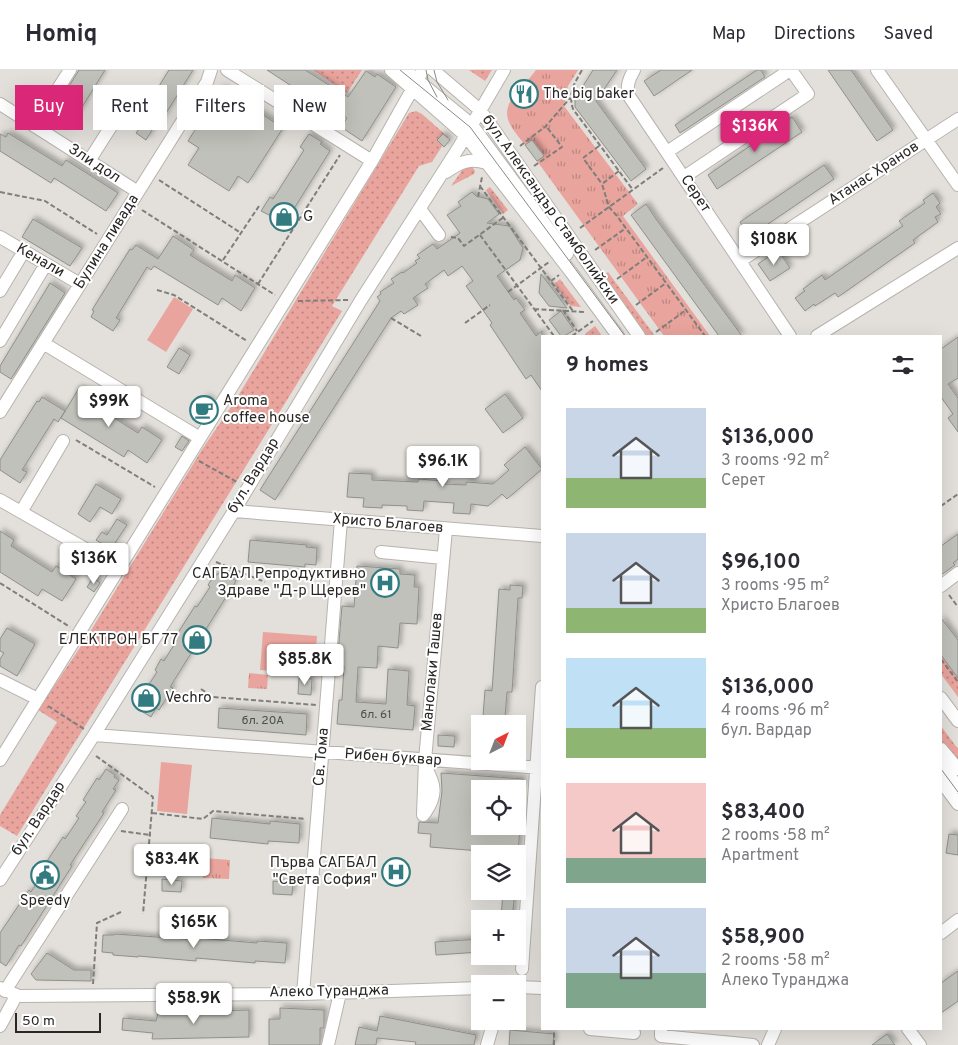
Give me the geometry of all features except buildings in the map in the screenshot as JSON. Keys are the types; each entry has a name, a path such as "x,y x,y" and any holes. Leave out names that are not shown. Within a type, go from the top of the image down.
{"street":[{"path":"60,85 70,70"},
{"name":"Булина ливада","path":"0,412 4,397 43,343 150,174 207,82 210,70"},
{"path":"227,70 372,161"},
{"name":"бул. Александър Стамболийски","path":"391,70 418,80 469,130 484,168 571,272 617,335"},
{"path":"0,760 372,161 418,80 405,70"},
{"name":"бул. Александър Стамболийски","path":"433,70 480,110 638,335"},
{"name":"бул. Вардар","path":"0,880 94,736 234,511 361,300 442,175 504,70"},
{"path":"670,157 791,70 808,94 684,177"},
{"path":"877,70 958,185"},
{"name":"Серет","path":"633,72 627,90 629,96 789,335"},
{"name":"Зли дол","path":"0,104 15,114"},
{"name":"Атанас Хранов","path":"740,261 958,119"},
{"name":"Зли дол","path":"40,130 138,192"},
{"path":"89,161 109,130"},
{"path":"469,130 627,335"},
{"path":"442,175 458,164 468,160 478,160 484,168"},
{"path":"420,209 439,235"},
{"name":"Кенали","path":"0,238 80,284"},
{"path":"819,335 958,248"},
{"path":"0,291 24,251"},
{"path":"0,341 46,264"},
{"path":"43,343 200,438"},
{"path":"21,512 63,441"},
{"path":"0,500 119,568"},
{"name":"Христо Благоев","path":"234,511 541,536"},
{"name":"Св. Тома","path":"303,994 341,520"},
{"name":"Манолаки Ташев","path":"423,815 425,763 446,529"},
{"path":"381,552 443,558"},
{"path":"942,585 958,573"},
{"path":"0,680 38,699"},
{"path":"942,699 958,722"},
{"path":"522,968 540,768 541,728"},
{"name":"Рибен буквар","path":"94,736 322,752 425,763 540,768"},
{"path":"942,750 958,769"},
{"path":"942,765 958,787"},
{"path":"942,782 958,804"},
{"path":"0,1026 7,992 122,809"},
{"path":"942,932 958,920"},
{"path":"526,987 541,988"},
{"name":"Алеко Туранджа","path":"7,992 92,995 303,994 471,988"},
{"path":"328,1045 340,993"},
{"path":"487,1045 491,1030"},
{"path":"601,1030 634,1033"},
{"path":"661,1030 661,1036 753,1045"},
{"path":"768,1045 775,1030"},
{"path":"909,1030 920,1045"}],"path":[{"path":"520,146 546,126 570,98 582,70"},
{"path":"570,98 573,109 633,190"},
{"path":"534,166 562,147 546,126"},
{"path":"258,284 346,145"},
{"path":"600,145 583,158 602,184 609,207 704,335"},
{"path":"580,228 633,190 670,157"},
{"path":"478,197 484,168"},
{"path":"602,184 619,171"},
{"path":"150,174 241,233"},
{"path":"480,186 573,311"},
{"path":"0,192 45,201 108,240"},
{"path":"131,204 285,302 361,300"},
{"path":"223,261 259,206"},
{"path":"439,235 458,238 464,246 504,217"},
{"path":"595,250 626,228"},
{"path":"480,234 553,335"},
{"path":"617,279 647,257"},
{"path":"508,292 552,261"},
{"path":"551,281 561,274"},
{"path":"636,305 666,284"},
{"path":"156,290 174,295 257,347"},
{"path":"465,323 490,305"},
{"path":"534,309 590,312"},
{"path":"563,310 578,332"},
{"path":"656,332 686,310"},
{"path":"391,318 421,336"},
{"path":"575,335 595,319"},
{"path":"63,441 76,440 165,494"},
{"path":"189,456 248,488"},
{"path":"942,505 958,494"},
{"path":"205,557 265,582"},
{"path":"0,583 78,633"},
{"path":"942,585 958,607"},
{"path":"942,661 958,682"},
{"path":"201,689 214,697 326,706"},
{"path":"38,699 94,736"},
{"path":"86,748 153,797 144,914"},
{"path":"152,813 203,819 213,811 316,820"},
{"path":"111,825 122,832 151,835"},
{"path":"92,995 97,923 121,912"},
{"path":"554,1030 554,1045"}],"green space":[{"path":"313,70 362,70 347,93 345,92 345,85 335,85"},
{"path":"469,70 492,70 485,81"},
{"path":"536,70 578,70 568,86 564,106 638,204 623,216 709,335 663,335 537,161 543,156 532,141 525,145 512,128 507,116 509,103 514,96 521,103 533,93 525,84"},
{"path":"416,111 448,137 432,162 419,166 332,306 342,311 17,836 0,826 0,815 57,722 38,710 85,640 203,448 235,401 409,113"},
{"path":"471,165 475,171 474,174 451,186 463,169"},
{"path":"490,187 508,210 503,214 486,190"},
{"path":"608,272 654,335 644,335 602,277"},
{"path":"560,279 581,307 571,306 554,284"},
{"path":"174,297 193,309 166,352 147,340"},
{"path":"595,326 601,335 585,335"},
{"path":"263,632 317,636 314,674 260,670"},
{"path":"942,656 958,678 958,697 942,675"},
{"path":"249,673 268,675 267,689 248,688"},
{"path":"942,727 958,749 958,761 942,742"},
{"path":"161,762 192,765 187,814 157,811"},
{"path":"204,858 230,860 229,879 203,878"}],"tram line":[{"path":"400,70 470,127 624,335"},
{"path":"426,70 428,80 437,97"},
{"path":"434,70 437,82 448,100"},
{"path":"942,770 958,792"}],"place":[{"name":"The big baker","path":"524,94"},
{"name":"G","path":"284,217"},
{"name":"Aroma coffee house","path":"204,410"},
{"name":"САГБАЛ Репродуктивно Здраве \"Д-р Щерев\"","path":"385,583"},
{"name":"ЕЛЕКТРОН БГ 77","path":"197,640"},
{"name":"Vechro","path":"146,698"},
{"name":"Първа САГБАЛ \"Света София\"","path":"396,872"},
{"name":"Speedy","path":"45,875"}]}
